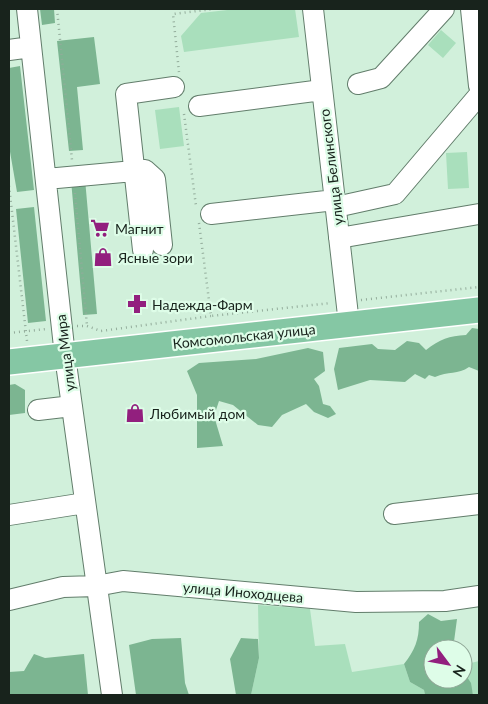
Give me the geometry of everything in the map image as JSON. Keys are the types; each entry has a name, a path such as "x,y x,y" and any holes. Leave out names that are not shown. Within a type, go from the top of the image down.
{"main road":[{"name":"Комсомольская улица","path":"19,361 65,356 348,313 479,310"}],"street":[{"name":"улица Мира","path":"27,9 65,356 112,695"},
{"path":"358,84 381,78 444,9"},
{"path":"471,9 479,86"},
{"name":"улица Белинского","path":"315,10 322,90 348,313"},
{"path":"9,50 31,48"},
{"path":"152,248 134,171 126,94 177,82"},
{"path":"191,106 322,90"},
{"path":"202,215 336,204 395,194 479,94"},
{"path":"46,179 134,171"},
{"path":"339,238 479,214"},
{"path":"38,410 72,406"},
{"path":"9,515 85,503"},
{"path":"394,514 479,504"},
{"name":"улица Иноходцева","path":"9,600 63,587 96,586 123,582 356,602 445,601 479,596"}],"path":[{"path":"177,82 173,14 213,9"},
{"path":"191,106 211,316"},
{"path":"9,186 25,331 19,361"},
{"path":"9,333 88,326 101,331 211,316 348,313 479,287"}],"green space":[{"path":"40,9 54,9 55,23 42,25"},
{"path":"236,9 295,9 299,37 184,52 181,36 201,13"},
{"path":"441,30 456,43 443,58 428,45"},
{"path":"94,37 100,84 77,87 83,150 69,151 57,41"},
{"path":"20,66 34,190 17,192 9,146 9,68"},
{"path":"179,107 184,146 160,149 155,110"},
{"path":"467,152 469,188 448,189 446,153"},
{"path":"85,179 97,314 83,315 71,180"},
{"path":"34,207 46,321 28,323 16,209"},
{"path":"472,328 479,329 479,371 469,367 461,371 435,377 429,375 425,379 415,374 405,382 370,380 338,390 334,369 339,348 372,344 378,349 395,350 407,341 419,343 426,350 445,339 466,335"},
{"path":"308,348 323,352 325,371 314,379 319,386 323,404 330,406 336,414 328,418 314,412 306,404 282,415 272,427 258,425 233,405 219,401 214,416 223,446 197,448 197,395 187,371 199,363 256,359"},
{"path":"15,384 25,390 25,413 9,415 9,385"},
{"path":"258,605 310,609 315,646 345,644 352,672 404,664 410,682 424,690 425,695 251,695 259,658"},
{"path":"428,614 441,621 457,619 454,639 423,639 423,689 472,689 473,695 425,695 424,690 410,682 404,664 416,644 419,622"},
{"path":"181,638 185,683 189,695 136,695 129,645 152,639"},
{"path":"241,638 258,639 259,658 251,695 236,695 230,659"},
{"path":"34,654 45,658 84,654 88,695 9,695 9,672 24,671"},
{"path":"479,661 479,695 473,695 472,689 473,662"}],"place":[{"name":"Магнит","path":"100,228"},
{"name":"Ясные зори","path":"103,257"},
{"name":"Надежда-Фарм","path":"137,304"},
{"name":"Любимый дом","path":"135,413"}]}
